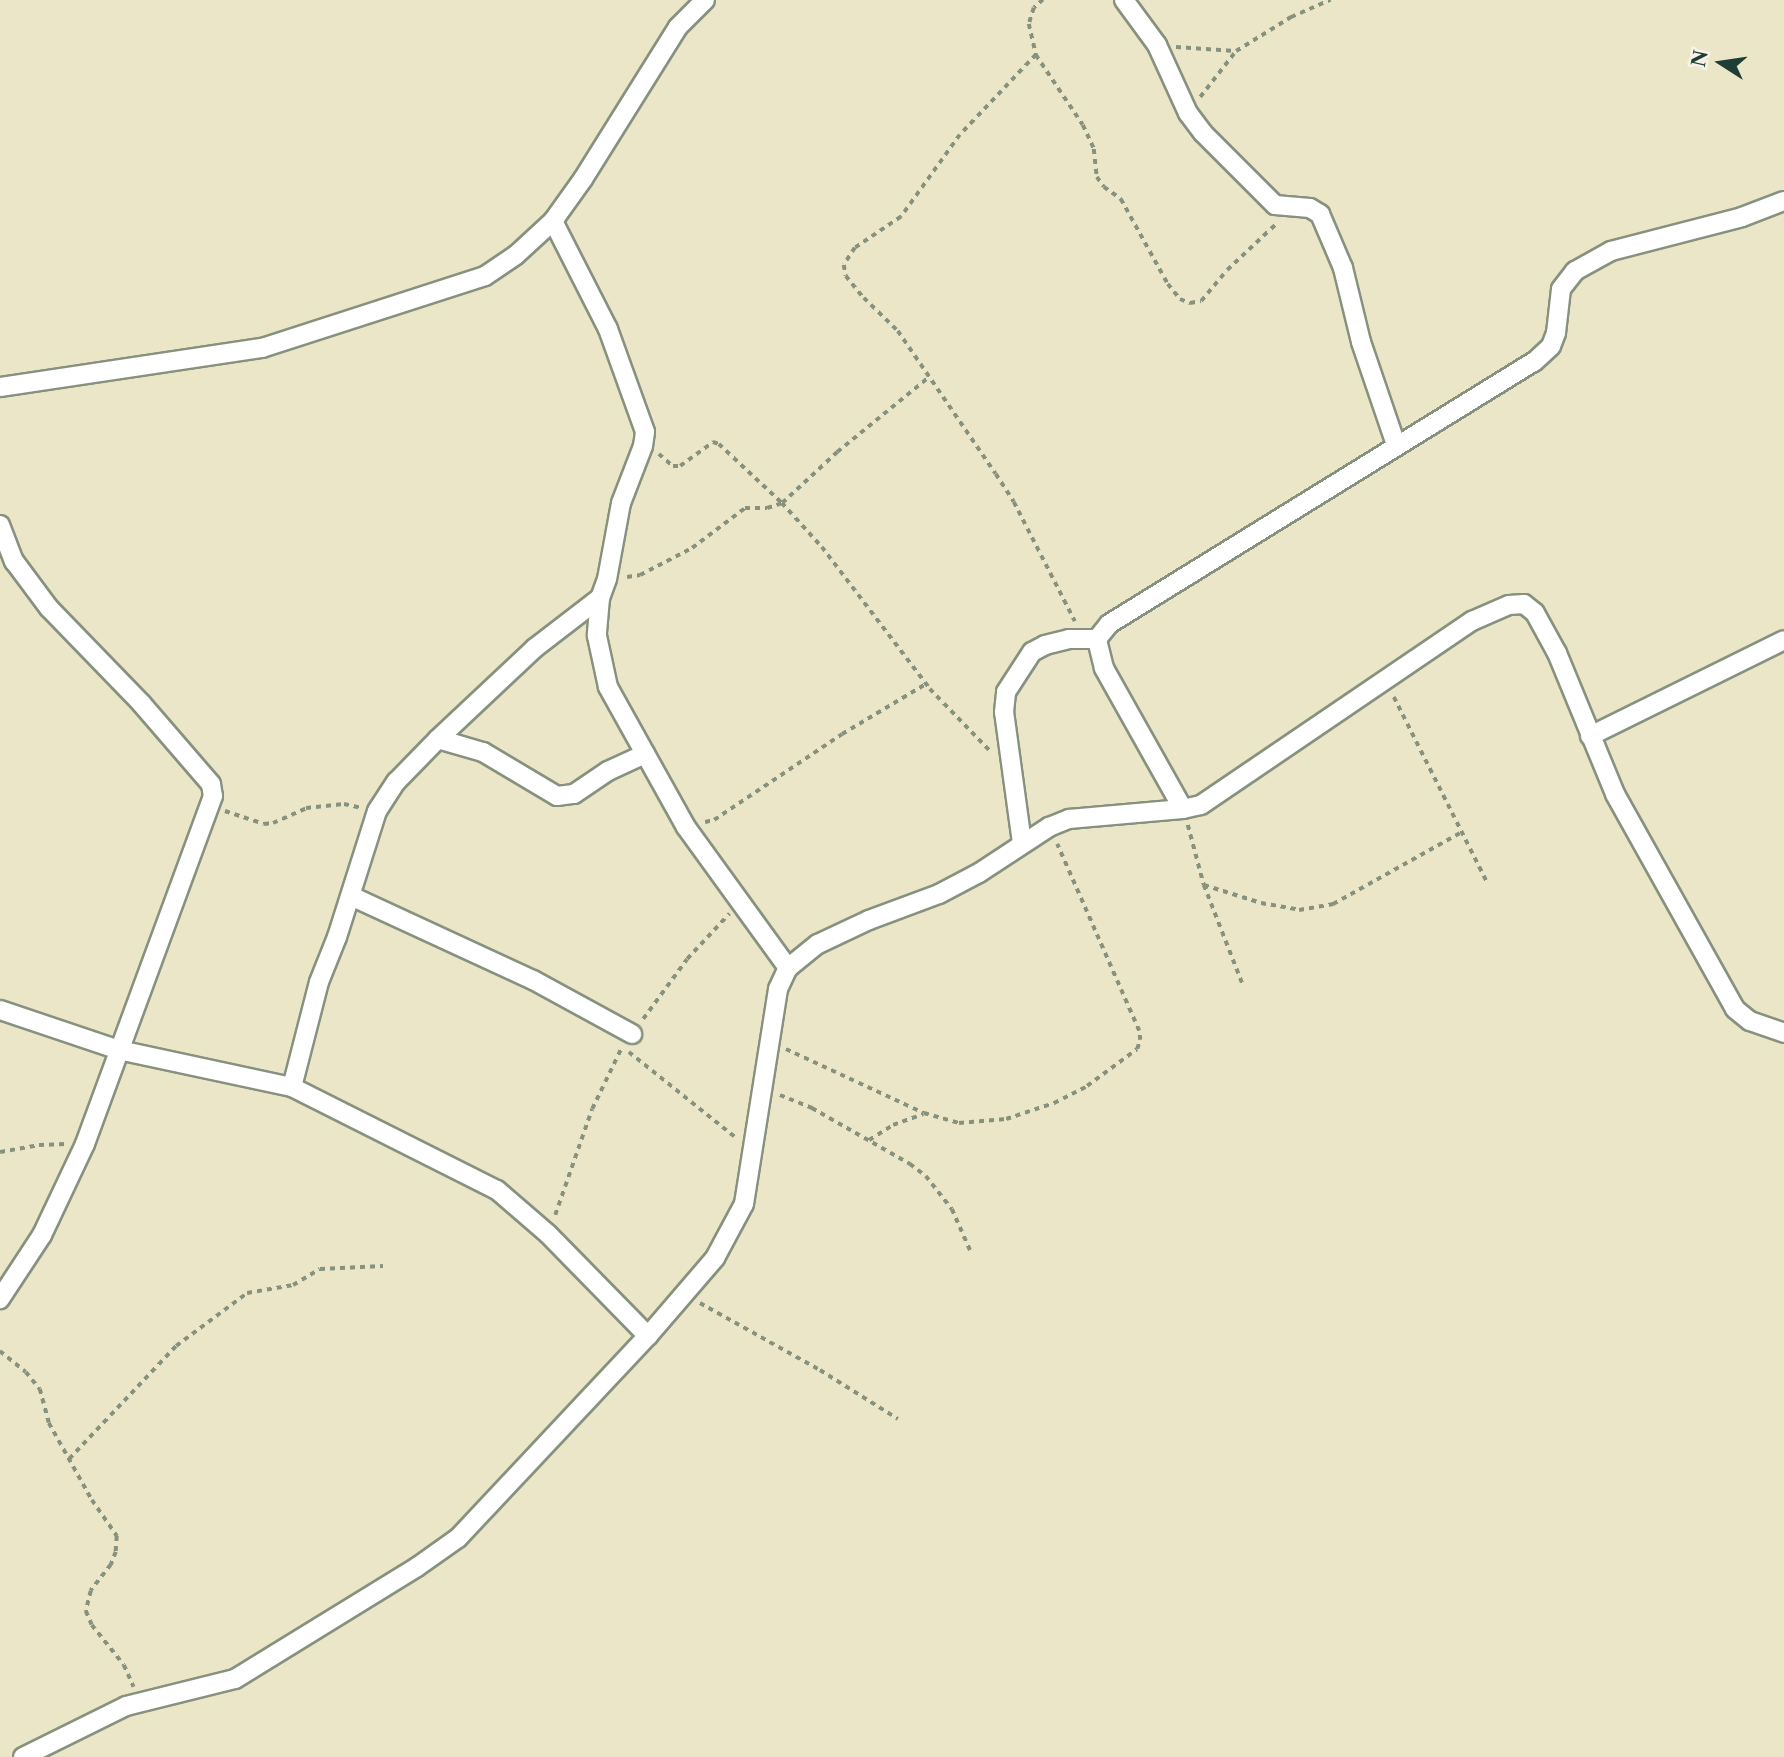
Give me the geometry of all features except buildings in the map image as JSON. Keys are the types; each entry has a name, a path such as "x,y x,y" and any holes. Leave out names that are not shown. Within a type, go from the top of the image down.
{"street":[{"path":"0,387 262,348 485,276 516,255 553,221 583,179 678,27 705,0"},
{"path":"1124,0 1157,45 1188,113 1203,133 1275,205 1317,209 1332,237 1343,268 1361,342 1396,445"},
{"path":"1022,843 1010,773 1004,712 1006,692 1032,652 1045,645 1090,639 1109,624 1534,362 1551,345 1556,333 1561,289 1575,271 1611,251 1742,217 1784,201"},
{"path":"553,221 608,329 645,439 621,503 607,579 600,598 597,636 608,687 686,827 788,968"},
{"path":"0,525 14,561 49,608 141,703 211,784 211,806 85,1143 42,1235 0,1300"},
{"path":"292,1087 319,982 351,896 377,811 396,782 438,739 535,648 600,598"},
{"path":"23,1757 30,1751 140,1702 235,1679 362,1602 458,1538 648,1336 715,1258 744,1204 754,1151 768,1041 778,989 788,968 829,937 939,894 979,873 1049,827 1082,816 1183,809 1218,796 1314,726 1472,621 1509,605 1524,604 1535,613 1557,653 1615,794 1735,1009 1751,1021 1784,1033"},
{"path":"1090,639 1183,809"},
{"path":"1590,736 1784,640"},
{"path":"438,739 483,752 558,796 567,797 608,771 645,754"},
{"path":"351,896 533,980 627,1040"},
{"path":"0,1010 119,1050 292,1087 497,1190 548,1234 648,1336"}],"path":[{"path":"1043,0 1034,8 1028,24 1036,55 1083,125 1094,149 1097,177 1104,187 1121,199 1168,284 1180,299 1190,303 1201,301 1227,270 1294,208"},
{"path":"1188,113 1236,51 1291,17 1330,0"},
{"path":"1157,45 1236,51"},
{"path":"1036,55 960,135 901,217 855,248 844,265 846,276 898,331 1014,502 1090,639"},
{"path":"607,579 640,575 692,548 745,508 767,508 782,503 836,452 929,377"},
{"path":"645,439 673,466 680,466 713,442 719,444 782,503 822,547 926,684 1010,773"},
{"path":"1386,679 1487,882"},
{"path":"686,827 714,820 842,734 926,684"},
{"path":"211,806 264,824 273,823 306,808 326,805 344,804 377,811"},
{"path":"1183,809 1204,885 1243,985"},
{"path":"768,1041 924,1113 959,1123 1006,1119 1054,1103 1087,1086 1137,1049 1139,1031 1049,827"},
{"path":"1204,885 1261,903 1299,910 1333,904 1462,832"},
{"path":"548,1234 592,1109 627,1040 687,959 740,902"},
{"path":"627,1040 754,1151"},
{"path":"761,1091 783,1096 812,1108 910,1164 940,1190 952,1209 971,1252"},
{"path":"869,1140 893,1125 924,1113"},
{"path":"0,1152 39,1145 85,1143"},
{"path":"69,1459 176,1346 247,1293 293,1285 320,1269 383,1266"},
{"path":"685,1295 820,1370 898,1419"},
{"path":"0,1351 26,1371 40,1390 49,1423 117,1536 118,1544 111,1565 86,1601 86,1611 92,1625 124,1665 140,1702"}]}
